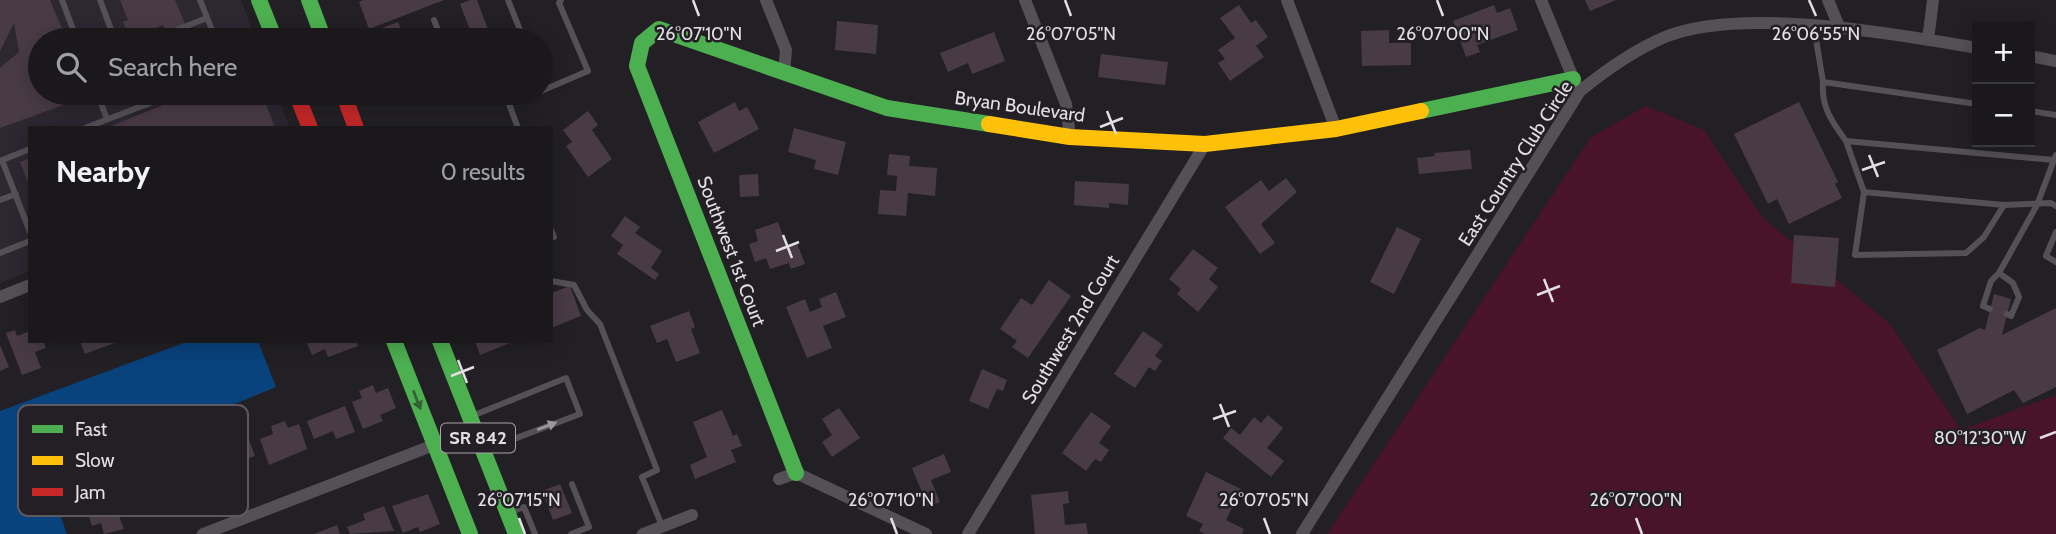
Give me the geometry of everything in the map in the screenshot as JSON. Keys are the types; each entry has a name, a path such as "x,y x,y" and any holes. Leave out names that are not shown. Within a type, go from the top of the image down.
{"street":[{"path":"259,0 270,28"},
{"path":"309,0 320,28"},
{"path":"766,0 786,50 784,73"},
{"path":"1025,0 1066,104 1070,137"},
{"path":"1287,0 1336,129"},
{"path":"1541,0 1576,85"},
{"path":"1828,0 1840,29"},
{"path":"1928,40 1933,0"},
{"name":"East Country Club Circle","path":"1302,534 1445,310 1576,85 1666,36 1716,24 1758,23 1840,29 1972,47"},
{"name":"Bryan Boulevard","path":"642,43 659,29 887,108 1070,137 1205,144 1336,129 1576,85"},
{"name":"Southwest 1st Court","path":"642,43 637,66 796,473"},
{"path":"2035,58 2056,61"},
{"path":"301,105 309,126"},
{"path":"349,105 355,126"},
{"name":"Southwest 2nd Court","path":"968,534 1205,144"},
{"path":"0,297 28,286"},
{"name":"SR 842","path":"395,343 470,534"},
{"name":"SR 842","path":"441,343 516,534"},
{"path":"203,534 434,445"},
{"path":"779,480 796,473 926,534"},
{"path":"643,534 692,514"}],"lane":[{"path":"62,0 72,28"},
{"path":"100,0 110,28"},
{"path":"200,0 211,28"},
{"path":"508,0 519,28"},
{"path":"553,84 588,71 559,3 561,0"},
{"path":"182,28 207,18"},
{"path":"434,20 437,28"},
{"path":"1814,27 1823,82 1822,99 1831,119 1846,141 1864,192 1855,255 1966,253 1984,237 2004,205"},
{"path":"1823,82 1972,103"},
{"path":"102,105 107,119"},
{"path":"90,126 144,105"},
{"path":"509,105 517,126"},
{"path":"2035,112 2056,114"},
{"path":"1846,141 2055,157 2038,205 1999,273 1991,281 1983,306 1990,309"},
{"path":"28,150 1,160 28,227"},
{"path":"1864,192 2004,205 2056,206"},
{"path":"0,201 16,194"},
{"path":"2056,232 2046,256 2056,262"},
{"path":"0,253 28,242"},
{"path":"1999,273 2013,283 2019,297 2011,316 2007,314"},
{"path":"553,281 574,285 587,310 600,324 657,470 642,477 662,526"},
{"path":"470,417 566,378 580,414 483,450"},
{"path":"571,534 589,527 572,484"},
{"path":"508,513 524,507 535,534"}],"shaded area":[{"path":"0,0 241,0 252,28 28,28 28,105 281,105 289,126 28,126 28,272 0,283"},
{"path":"1646,106 1704,130 1763,218 1890,324 1961,430 2056,395 2056,534 1327,534 1591,137"}],"water":[{"path":"184,343 259,343 276,387 232,405 18,405 18,516 61,516 67,534 0,534 0,411"}],"building":[{"path":"0,0 50,0 62,28 28,28 28,105 63,105 0,128 0,68 19,52 14,23 0,51"},
{"path":"120,0 175,0 185,24 174,28 164,28 163,25 155,28 126,28 123,22 128,20"},
{"path":"444,0 372,28 369,28 359,2"},
{"path":"477,0 488,28 469,28 460,4"},
{"path":"1585,0 1616,0 1590,11"},
{"path":"1239,5 1251,23 1256,20 1268,37 1256,46 1264,57 1230,81 1218,63 1225,59 1218,50 1235,38 1220,18"},
{"path":"1494,5 1497,13 1510,8 1518,30 1477,45 1480,52 1466,57 1453,21"},
{"path":"837,21 878,25 876,54 835,50"},
{"path":"398,22 400,28 382,28"},
{"path":"1389,30 1389,43 1411,43 1411,65 1362,66 1361,31"},
{"path":"994,32 1005,61 972,74 968,63 948,72 940,53"},
{"path":"1101,54 1168,62 1165,85 1098,77"},
{"path":"735,102 739,111 747,107 759,129 714,153 698,122"},
{"path":"1799,102 1838,182 1835,184 1842,198 1789,224 1777,199 1768,204 1734,134"},
{"path":"163,105 266,105 274,126 111,126"},
{"path":"588,111 598,125 592,130 612,159 588,177 566,146 572,142 563,130"},
{"path":"794,128 846,142 838,175 814,169 816,160 788,152"},
{"path":"1470,150 1472,169 1419,174 1417,158 1435,156 1434,153"},
{"path":"889,154 910,156 909,166 937,168 935,196 908,193 906,216 878,214 880,190 896,191 897,176 887,175"},
{"path":"28,159 28,182 20,162"},
{"path":"758,174 759,196 740,197 739,175"},
{"path":"1286,178 1297,192 1261,224 1275,243 1260,254 1225,207 1261,180 1269,191"},
{"path":"1075,181 1129,184 1128,205 1109,203 1109,208 1074,205"},
{"path":"625,216 640,227 635,233 662,251 651,268 659,274 655,280 617,254 623,245 611,236"},
{"path":"778,222 787,247 797,243 805,264 791,269 789,263 770,269 766,258 755,262 749,244 758,241 755,230"},
{"path":"1397,227 1421,239 1394,294 1370,282"},
{"path":"1794,235 1839,238 1835,287 1791,283"},
{"path":"1193,249 1218,268 1209,279 1218,287 1198,312 1177,294 1181,289 1169,279"},
{"path":"1049,280 1071,296 1028,358 1012,347 1017,341 1000,329 1021,298 1032,305"},
{"path":"570,286 581,316 553,327 553,292"},
{"path":"836,292 846,317 823,326 832,348 807,358 786,307 805,299 810,312 822,307 819,299"},
{"path":"1994,294 2011,299 2002,335 2056,308 2056,387 2023,403 2014,390 1967,414 1937,350 1980,328 1985,330"},
{"path":"689,311 695,327 691,329 700,353 676,362 667,339 657,343 650,326"},
{"path":"15,330 17,336 28,332 28,343 44,343 46,348 35,352 41,368 22,375 6,333"},
{"path":"1143,331 1163,345 1155,356 1162,361 1155,371 1149,367 1135,388 1114,374"},
{"path":"81,343 114,343 85,354"},
{"path":"307,343 357,343 358,346 328,357 325,349 312,355"},
{"path":"476,343 510,343 480,355"},
{"path":"0,345 9,367 0,371"},
{"path":"982,369 1007,380 1003,391 997,389 988,409 969,401"},
{"path":"373,385 376,393 388,388 396,408 380,415 383,421 363,429 352,402 362,398 359,391"},
{"path":"345,406 355,432 336,439 333,431 314,439 307,421"},
{"path":"839,408 860,438 832,457 822,442 832,435 822,419"},
{"path":"722,410 733,436 737,434 742,446 731,450 736,462 695,479 690,465 707,457 693,422"},
{"path":"1091,412 1111,426 1099,443 1109,450 1101,462 1095,459 1086,471 1062,453"},
{"path":"1268,415 1283,428 1267,448 1284,461 1271,477 1223,438 1231,428 1240,435 1254,417 1261,423"},
{"path":"285,421 288,428 299,424 307,449 269,465 260,439 273,434 271,426"},
{"path":"248,438 255,456 248,458"},
{"path":"944,454 951,472 931,480 940,502 928,507 912,468"},
{"path":"1206,472 1241,489 1226,520 1244,529 1242,534 1205,534 1199,531 1203,524 1186,516"},
{"path":"560,484 572,513 553,520 542,491"},
{"path":"1068,491 1069,503 1063,504 1065,525 1086,523 1088,534 1035,534 1031,495"},
{"path":"428,494 440,524 420,532 418,527 403,533 392,506"},
{"path":"384,506 394,531 350,534 347,527 365,520 363,514"},
{"path":"89,516 119,516 124,529 104,534 101,523 92,526"},
{"path":"337,525 340,534 314,534"}],"traffic: fast":[{"path":"259,0 270,28"},
{"path":"309,0 320,28"},
{"path":"796,473 637,66 642,43 659,29 887,108 989,124"},
{"path":"1421,111 1573,79"},
{"path":"395,343 470,534"},
{"path":"441,343 516,534"}],"traffic: slow":[{"path":"989,124 1070,137 1205,144 1336,129 1421,111"}],"traffic: jam":[{"path":"301,105 309,126"},
{"path":"347,105 355,126"}]}
